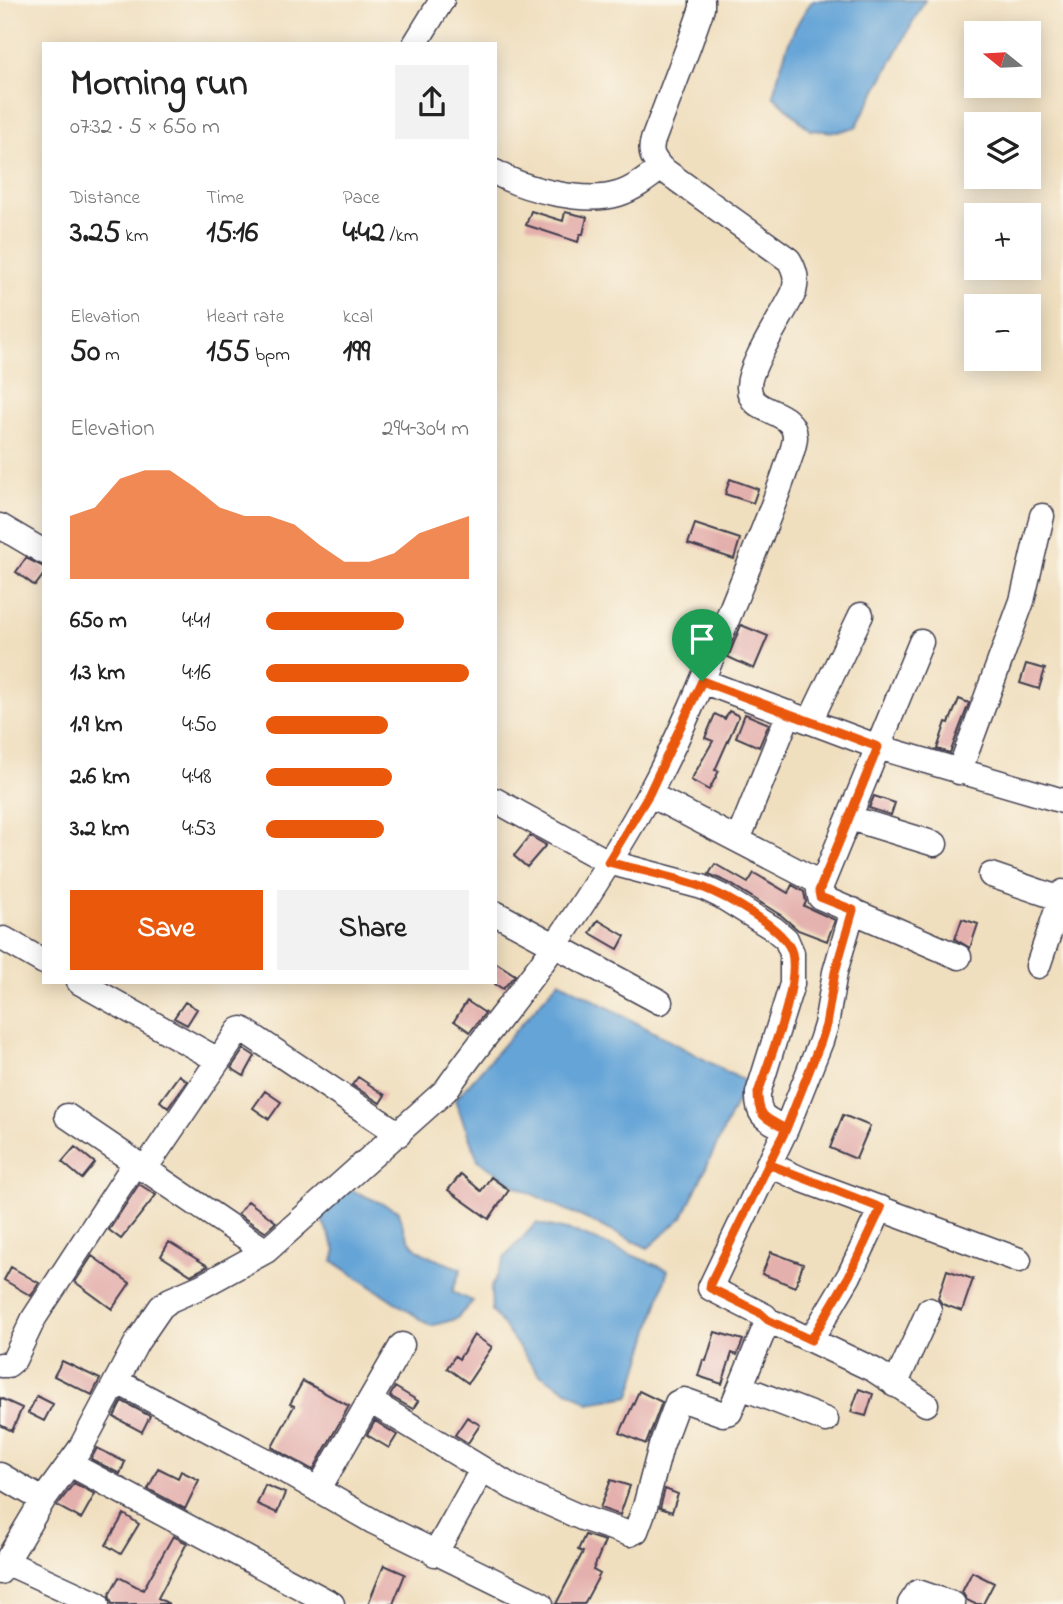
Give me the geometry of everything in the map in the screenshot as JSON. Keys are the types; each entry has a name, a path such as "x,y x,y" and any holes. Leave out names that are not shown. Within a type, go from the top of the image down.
{"street":[{"path":"416,42 442,0"},
{"path":"97,1604 3,1567 43,1500 92,1428 137,1342 161,1307 265,1251 446,1090 554,946 649,794 702,681 775,499 795,439 793,424 787,418 757,404 750,396 748,384 794,292 796,271 789,260 661,168 650,149 698,20 702,0"},
{"path":"497,173 545,193 601,196 620,193 661,168"},
{"path":"959,772 1022,601 1042,516"},
{"path":"0,526 42,551"},
{"path":"738,840 799,717 861,615"},
{"path":"921,642 819,891 820,897 960,957"},
{"path":"702,681 878,747 1063,801"},
{"path":"649,794 822,884"},
{"path":"497,801 608,862 702,887 738,906 786,939 792,953 792,984 758,1093 758,1109 764,1117 786,1129"},
{"path":"850,818 935,844"},
{"path":"991,875 1062,896 1038,966"},
{"path":"853,910 835,972 826,1025 786,1129 710,1288 759,1312 768,1320 874,1370 926,1404"},
{"path":"497,914 660,1002"},
{"path":"4,939 42,961"},
{"path":"83,984 218,1060"},
{"path":"0,1365 8,1365 14,1360 34,1318 239,1030 243,1029 399,1134"},
{"path":"67,1116 265,1251"},
{"path":"768,1164 1019,1260"},
{"path":"811,1340 849,1276 881,1208"},
{"path":"895,1385 929,1310"},
{"path":"370,1401 512,1488 582,1518 633,1534 642,1515 661,1446 677,1403 684,1400 727,1414 730,1412 768,1320"},
{"path":"318,1490 402,1345"},
{"path":"116,1381 435,1554 541,1604"},
{"path":"741,1387 826,1420"},
{"path":"70,1464 332,1604"},
{"path":"435,1554 482,1470"},
{"path":"0,1475 43,1500"},
{"path":"910,1604 918,1592 953,1604"}],"water":[{"path":"813,0 925,0 856,127 837,132 810,130 773,95 792,34"},
{"path":"559,981 746,1082 683,1217 648,1248 517,1187 478,1160 455,1100"},
{"path":"349,1189 399,1211 402,1225 412,1244 427,1255 461,1269 452,1292 473,1301 456,1319 431,1326 333,1261 336,1250 320,1216"},
{"path":"536,1223 579,1233 668,1270 630,1396 589,1403 538,1373 492,1311 491,1289 505,1257"}],"building":[{"path":"531,211 563,221 565,212 587,217 583,234 580,234 578,242 526,225"},
{"path":"730,479 758,489 753,503 725,494"},
{"path":"695,524 740,539 734,559 688,544"},
{"path":"26,558 42,566 42,577 35,586 16,572"},
{"path":"741,625 768,636 754,669 728,657"},
{"path":"1026,664 1045,669 1039,689 1020,683"},
{"path":"959,699 969,703 950,753 937,749 946,722 949,723"},
{"path":"729,711 739,716 715,770 719,771 709,790 691,780 713,741 705,738 715,714 725,719"},
{"path":"745,714 769,724 759,747 736,737"},
{"path":"874,796 895,803 891,815 869,808"},
{"path":"530,836 546,845 527,867 514,856"},
{"path":"715,864 748,883 754,873 788,893 792,885 804,892 804,906 835,920 827,941 798,930 782,916 729,883 709,874"},
{"path":"962,919 978,924 970,948 955,939"},
{"path":"598,920 625,936 618,949 590,933"},
{"path":"497,963 515,975 503,989 495,984"},
{"path":"467,1001 485,1013 470,1032 454,1021"},
{"path":"185,1002 197,1009 187,1025 174,1018"},
{"path":"244,1049 255,1056 244,1076 231,1068"},
{"path":"179,1075 187,1081 168,1108 160,1101"},
{"path":"358,1077 385,1095 380,1103 352,1085"},
{"path":"265,1091 281,1102 269,1119 253,1108"},
{"path":"843,1115 870,1126 856,1159 830,1148"},
{"path":"75,1147 95,1163 82,1179 62,1162"},
{"path":"461,1174 481,1191 491,1177 509,1190 489,1219 448,1190"},
{"path":"139,1184 156,1195 121,1239 109,1230"},
{"path":"248,1201 276,1222 265,1232 238,1214"},
{"path":"169,1242 208,1266 191,1275 161,1256"},
{"path":"771,1252 803,1264 795,1287 762,1274"},
{"path":"92,1256 130,1283 112,1309 75,1282"},
{"path":"11,1267 39,1283 31,1296 4,1280"},
{"path":"947,1270 973,1279 962,1311 942,1304 938,1298"},
{"path":"715,1332 743,1340 737,1355 732,1353 722,1384 698,1376"},
{"path":"474,1335 492,1347 468,1383 447,1368 455,1356 459,1359"},
{"path":"62,1361 100,1379 92,1395 54,1376"},
{"path":"303,1381 349,1406 313,1470 272,1447 294,1406 290,1404"},
{"path":"395,1387 418,1401 413,1409 390,1396"},
{"path":"859,1389 873,1394 866,1416 851,1412"},
{"path":"639,1391 662,1402 646,1444 620,1433"},
{"path":"37,1396 53,1404 44,1421 28,1413"},
{"path":"0,1398 22,1408 12,1431 0,1425"},
{"path":"122,1401 150,1416 142,1432 114,1417"},
{"path":"467,1417 480,1425 468,1443 455,1435"},
{"path":"375,1421 397,1435 389,1448 367,1435"},
{"path":"97,1448 125,1462 120,1474 91,1459"},
{"path":"158,1468 178,1478 181,1471 199,1480 185,1509 148,1489"},
{"path":"611,1480 630,1486 620,1515 600,1508"},
{"path":"74,1483 95,1494 81,1519 57,1506"},
{"path":"265,1485 285,1493 277,1513 257,1504"},
{"path":"665,1489 678,1494 672,1512 660,1508"},
{"path":"124,1514 139,1524 121,1554 106,1545"},
{"path":"585,1535 605,1541 593,1570 600,1574 584,1604 556,1604 583,1552 578,1550"},
{"path":"173,1536 187,1543 158,1598 169,1604 112,1604 109,1595 119,1577 143,1590"},
{"path":"384,1565 405,1574 393,1604 368,1604"},
{"path":"972,1572 994,1583 983,1604 967,1600 962,1592"}],"route":[{"path":"702,681 649,794 608,862 702,887 721,896 775,929 786,939 792,953 792,984 758,1093 758,1109 764,1117 786,1129 768,1164 711,1282 710,1288 811,1340 849,1276 881,1208 803,1180 768,1164 786,1129 826,1025 835,972 853,910 825,900 820,897 819,891 878,747 702,681"}]}
